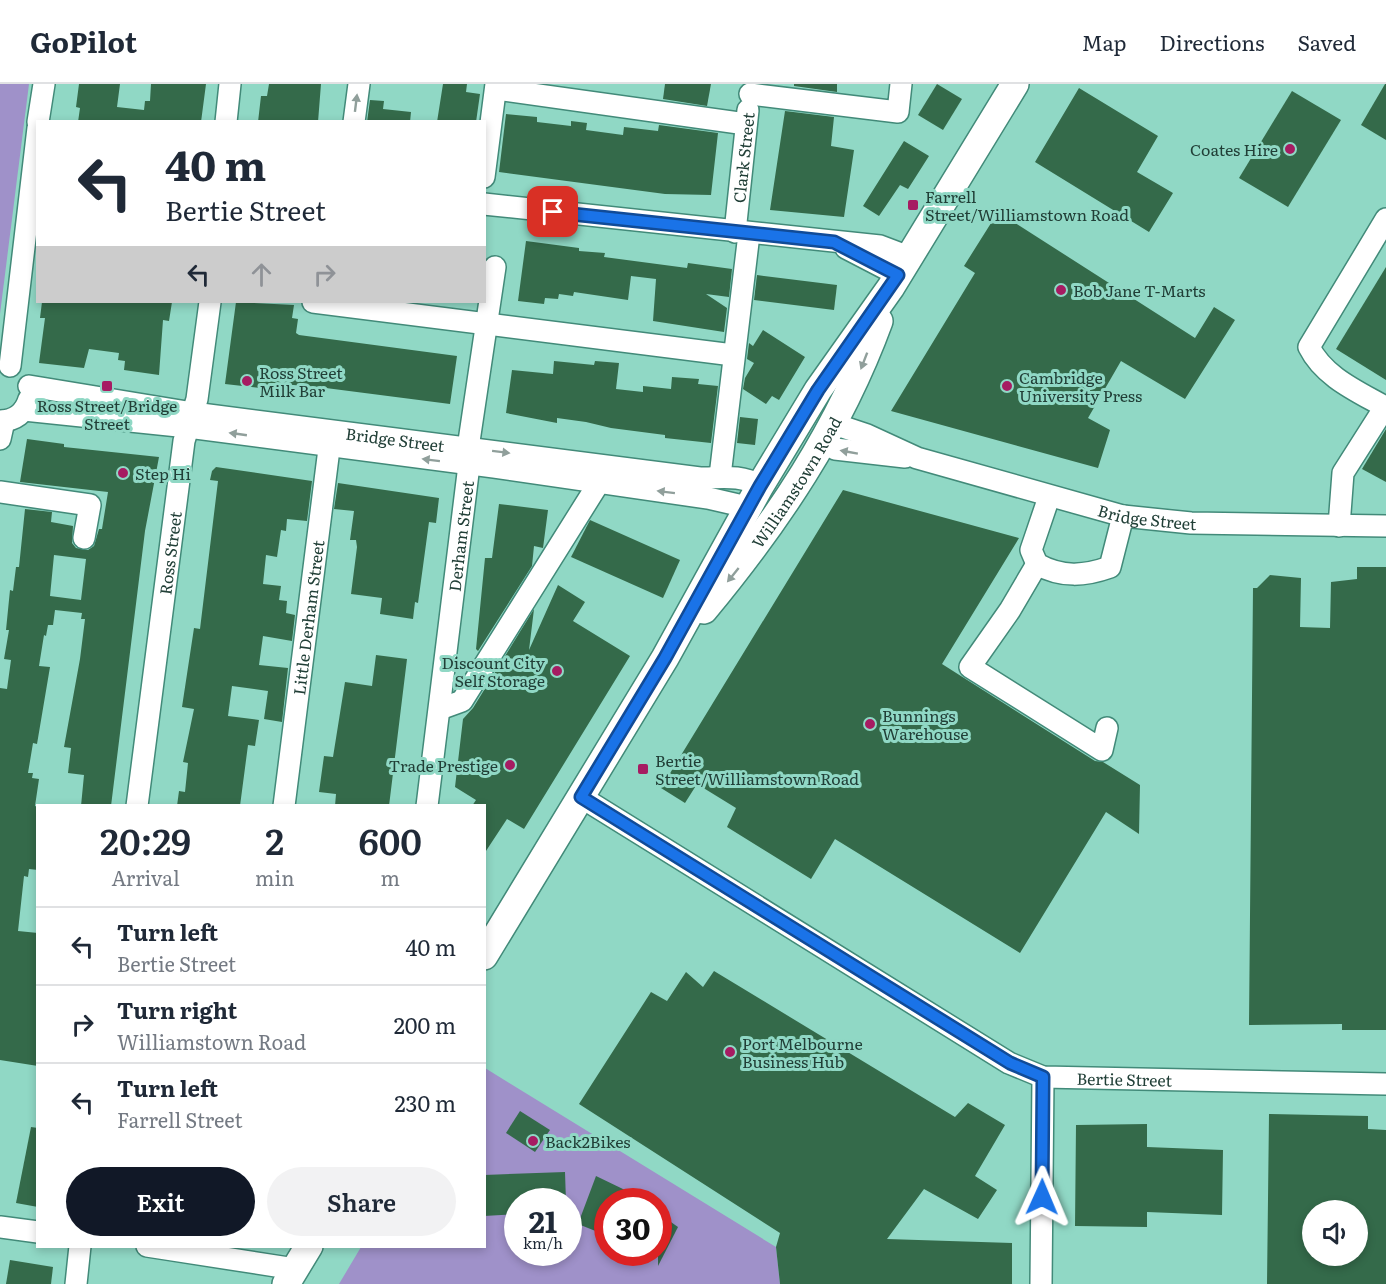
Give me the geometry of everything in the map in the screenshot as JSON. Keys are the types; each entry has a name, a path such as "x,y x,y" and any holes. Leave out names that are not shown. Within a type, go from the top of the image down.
{"main road":[{"name":"Williamstown Road","path":"486,953 665,658 754,497 804,414 899,273 1015,84"},
{"name":"Williamstown Road","path":"665,658 750,555 781,512 830,433 862,368 899,273"},
{"path":"804,414 830,433"},
{"path":"754,497 781,512"}],"street":[{"path":"39,120 44,84"},
{"path":"226,120 230,84"},
{"path":"354,120 359,84"},
{"path":"751,89 897,112 901,84"},
{"path":"486,162 496,86 746,124"},
{"name":"Clark Street","path":"720,476 733,355 742,233 746,124 751,89"},
{"path":"1,427 24,410 28,403 29,386 25,377 5,365 36,139"},
{"path":"486,204 879,246 899,273"},
{"path":"1339,526 1342,474 1385,407 1338,380 1316,361 1309,347 1386,219"},
{"name":"Derham Street","path":"427,804 468,456 495,267"},
{"name":"Ross Street","path":"137,804 191,420 210,303"},
{"path":"321,303 733,355"},
{"name":"Bridge Street","path":"29,386 191,420"},
{"name":"Bridge Street","path":"24,410 191,420 468,456 610,465 700,478 720,476 746,480 754,497 708,498 599,484 468,456"},
{"name":"Bridge Street","path":"830,433 867,435 917,458 1048,497 1123,516 1191,523 1386,526"},
{"name":"Little Derham Street","path":"284,804 330,438"},
{"path":"440,709 462,701 610,465"},
{"path":"0,492 90,506 84,538"},
{"path":"1048,497 1031,550 1037,564 1059,573 1089,574 1110,567 1123,516"},
{"path":"1037,564 1010,610 970,667 1051,711 1102,750 1107,728"},
{"name":"Bertie Street","path":"581,797 1010,1063 1043,1077 1386,1084"},
{"path":"1041,1284 1043,1077"},
{"path":"0,1227 36,1232"},
{"path":"76,1284 80,1248"},
{"path":"174,1248 227,1252 297,1266"}],"shaded area":[{"path":"0,84 29,84 0,314"},
{"path":"486,1069 776,1247 780,1284 339,1284 360,1248 486,1248"}],"building":[{"path":"79,84 120,84 117,107 144,110 145,101 150,101 151,84 206,84 201,120 78,120 80,108 76,107"},
{"path":"269,84 321,84 318,120 258,120 261,96 267,96"},
{"path":"443,84 467,84 466,92 480,94 476,120 437,120"},
{"path":"665,84 711,84 707,106 663,99"},
{"path":"794,84 837,84 837,92 794,86"},
{"path":"937,84 962,99 943,130 918,115"},
{"path":"1386,84 1386,140 1361,125"},
{"name":"Bob Jane T-Marts","path":"1079,88 1158,136 1137,172 1173,193 1149,232 1035,162"},
{"name":"Coates Hire","path":"1292,91 1341,120 1288,207 1239,178"},
{"path":"370,100 384,101 383,109 411,112 410,120 367,120"},
{"path":"785,111 834,117 831,146 854,150 844,217 770,210"},
{"path":"506,114 537,117 537,122 571,126 571,121 587,123 586,130 623,135 624,127 658,131 659,125 718,133 711,195 665,194 499,172"},
{"path":"904,141 929,156 908,189 900,185 879,216 863,206"},
{"name":"Cambridge University Press","path":"998,212 1195,338 1214,307 1235,320 1185,399 1121,361 1088,418 1110,430 1098,468 891,411 975,273 964,266"},
{"path":"526,241 579,248 579,251 605,253 604,257 687,268 688,263 732,269 729,297 706,294 727,308 724,332 653,321 656,279 631,276 628,300 574,292 573,296 559,294 558,299 545,298 544,304 518,301"},
{"path":"1386,267 1386,380 1336,349"},
{"path":"757,275 837,285 834,310 754,300"},
{"path":"42,303 172,303 169,321 163,320 159,375 124,370 125,361 118,360 119,353 89,349 84,368 39,363 45,318 40,318"},
{"path":"236,303 294,305 292,318 298,319 296,333 299,335 457,356 450,404 318,387 269,383 268,389 225,384"},
{"path":"763,330 805,357 779,400 772,396 766,404 743,389 745,378 754,363 747,359 749,343 753,346"},
{"path":"554,361 594,365 595,361 619,363 616,389 643,392 643,386 671,389 672,377 699,379 698,384 718,386 711,443 665,438 665,435 611,428 586,422 557,418 557,423 506,413 512,370 553,374"},
{"path":"740,417 758,419 755,445 737,443"},
{"path":"1386,429 1386,482 1362,469"},
{"path":"27,439 64,444 64,447 159,457 145,531 111,804 81,804 84,775 68,773 71,748 64,747 85,619 81,619 82,613 55,610 53,625 48,625 46,636 44,635 39,666 50,667 37,744 33,743 28,773 33,773 32,778 39,779 35,806 36,870 29,869 28,877 24,876 18,931 36,933 36,1066 0,1060 0,688 7,689 11,660 4,659 9,630 6,630 10,590 13,591 16,567 19,567 25,509 52,512 51,522 73,526 72,543 76,548 88,550 94,546 99,529 102,529 108,492 20,482","holes":["54,555 86,559 81,600 50,596"]},
{"path":"216,467 312,481 307,521 287,519 286,531 281,530 277,557 266,555 263,584 281,586 279,600 287,601 286,613 295,615 292,641 263,636 259,665 288,668 282,722 264,719 268,691 232,686 228,716 259,720 255,746 248,745 240,804 177,804 179,791 185,792 188,763 183,762 194,709 182,707 194,628 200,629 218,481 210,480 212,471"},
{"path":"338,483 439,498 436,523 429,522 418,603 415,602 413,619 380,614 382,598 351,594 357,547 356,540 350,540 354,511 334,509"},
{"name":"Bunnings Warehouse","path":"843,490 1019,538 942,664 1095,761 1103,762 1140,785 1139,834 1106,812 1020,953 835,839 811,879 727,827 736,808 697,784 685,803 661,788"},
{"path":"499,504 548,510 543,548 534,546 532,566 478,651 476,649 485,558 492,558"},
{"path":"590,520 680,560 663,598 571,557"},
{"path":"1357,567 1386,567 1386,1030 1342,1030 1342,1024 1249,1025 1253,588 1257,588 1270,575 1301,578 1300,627 1330,628 1331,582 1357,579"},
{"path":"558,585 585,602 573,621 630,656 524,829 507,819 486,851 486,804 473,804 476,800 455,787 463,719 473,708 534,609 529,650"},
{"path":"376,655 407,659 389,804 335,804 336,794 319,792 324,756 333,757 345,682 372,686"},
{"name":"Port Melbourne Business Hub","path":"714,971 955,1117 968,1103 1005,1125 975,1176 997,1190 978,1219 924,1189 887,1239 1012,1243 1012,1284 780,1284 776,1247 780,1233 579,1104 651,992 667,1001 686,972 703,987"},
{"path":"520,1111 550,1130 535,1152 506,1133"},
{"path":"1269,1114 1368,1116 1368,1129 1386,1130 1386,1284 1267,1284"},
{"path":"1147,1124 1147,1147 1223,1150 1222,1215 1147,1212 1147,1227 1075,1226 1076,1125"},
{"path":"31,1127 36,1128 36,1207 16,1203"},
{"path":"565,1172 566,1188 504,1188 504,1215 486,1216 486,1175"},
{"path":"596,1176 621,1188 594,1188 594,1230 582,1226 582,1213"},
{"path":"672,1223 678,1227 672,1239"},
{"path":"10,1260 53,1267 51,1284 6,1284"}],"place":[{"name":"Coates Hire","path":"1290,149"},
{"name":"Farrell Street/Williamstown Road","path":"913,205"},
{"name":"Bob Jane T-Marts","path":"1061,290"},
{"name":"Ross Street Milk Bar","path":"247,381"},
{"name":"Ross Street/Bridge Street","path":"107,386"},
{"name":"Cambridge University Press","path":"1007,386"},
{"name":"Step Hi","path":"123,473"},
{"name":"Discount City Self Storage","path":"557,671"},
{"name":"Bunnings Warehouse","path":"870,724"},
{"name":"Trade Prestige","path":"510,765"},
{"name":"Bertie Street/Williamstown Road","path":"643,769"},
{"name":"Port Melbourne Business Hub","path":"730,1052"},
{"name":"Back2Bikes","path":"533,1141"}],"route":[{"path":"553,212 834,242 898,275 818,390 738,522 665,658 581,797 1010,1063 1043,1077 1042,1197"}]}
